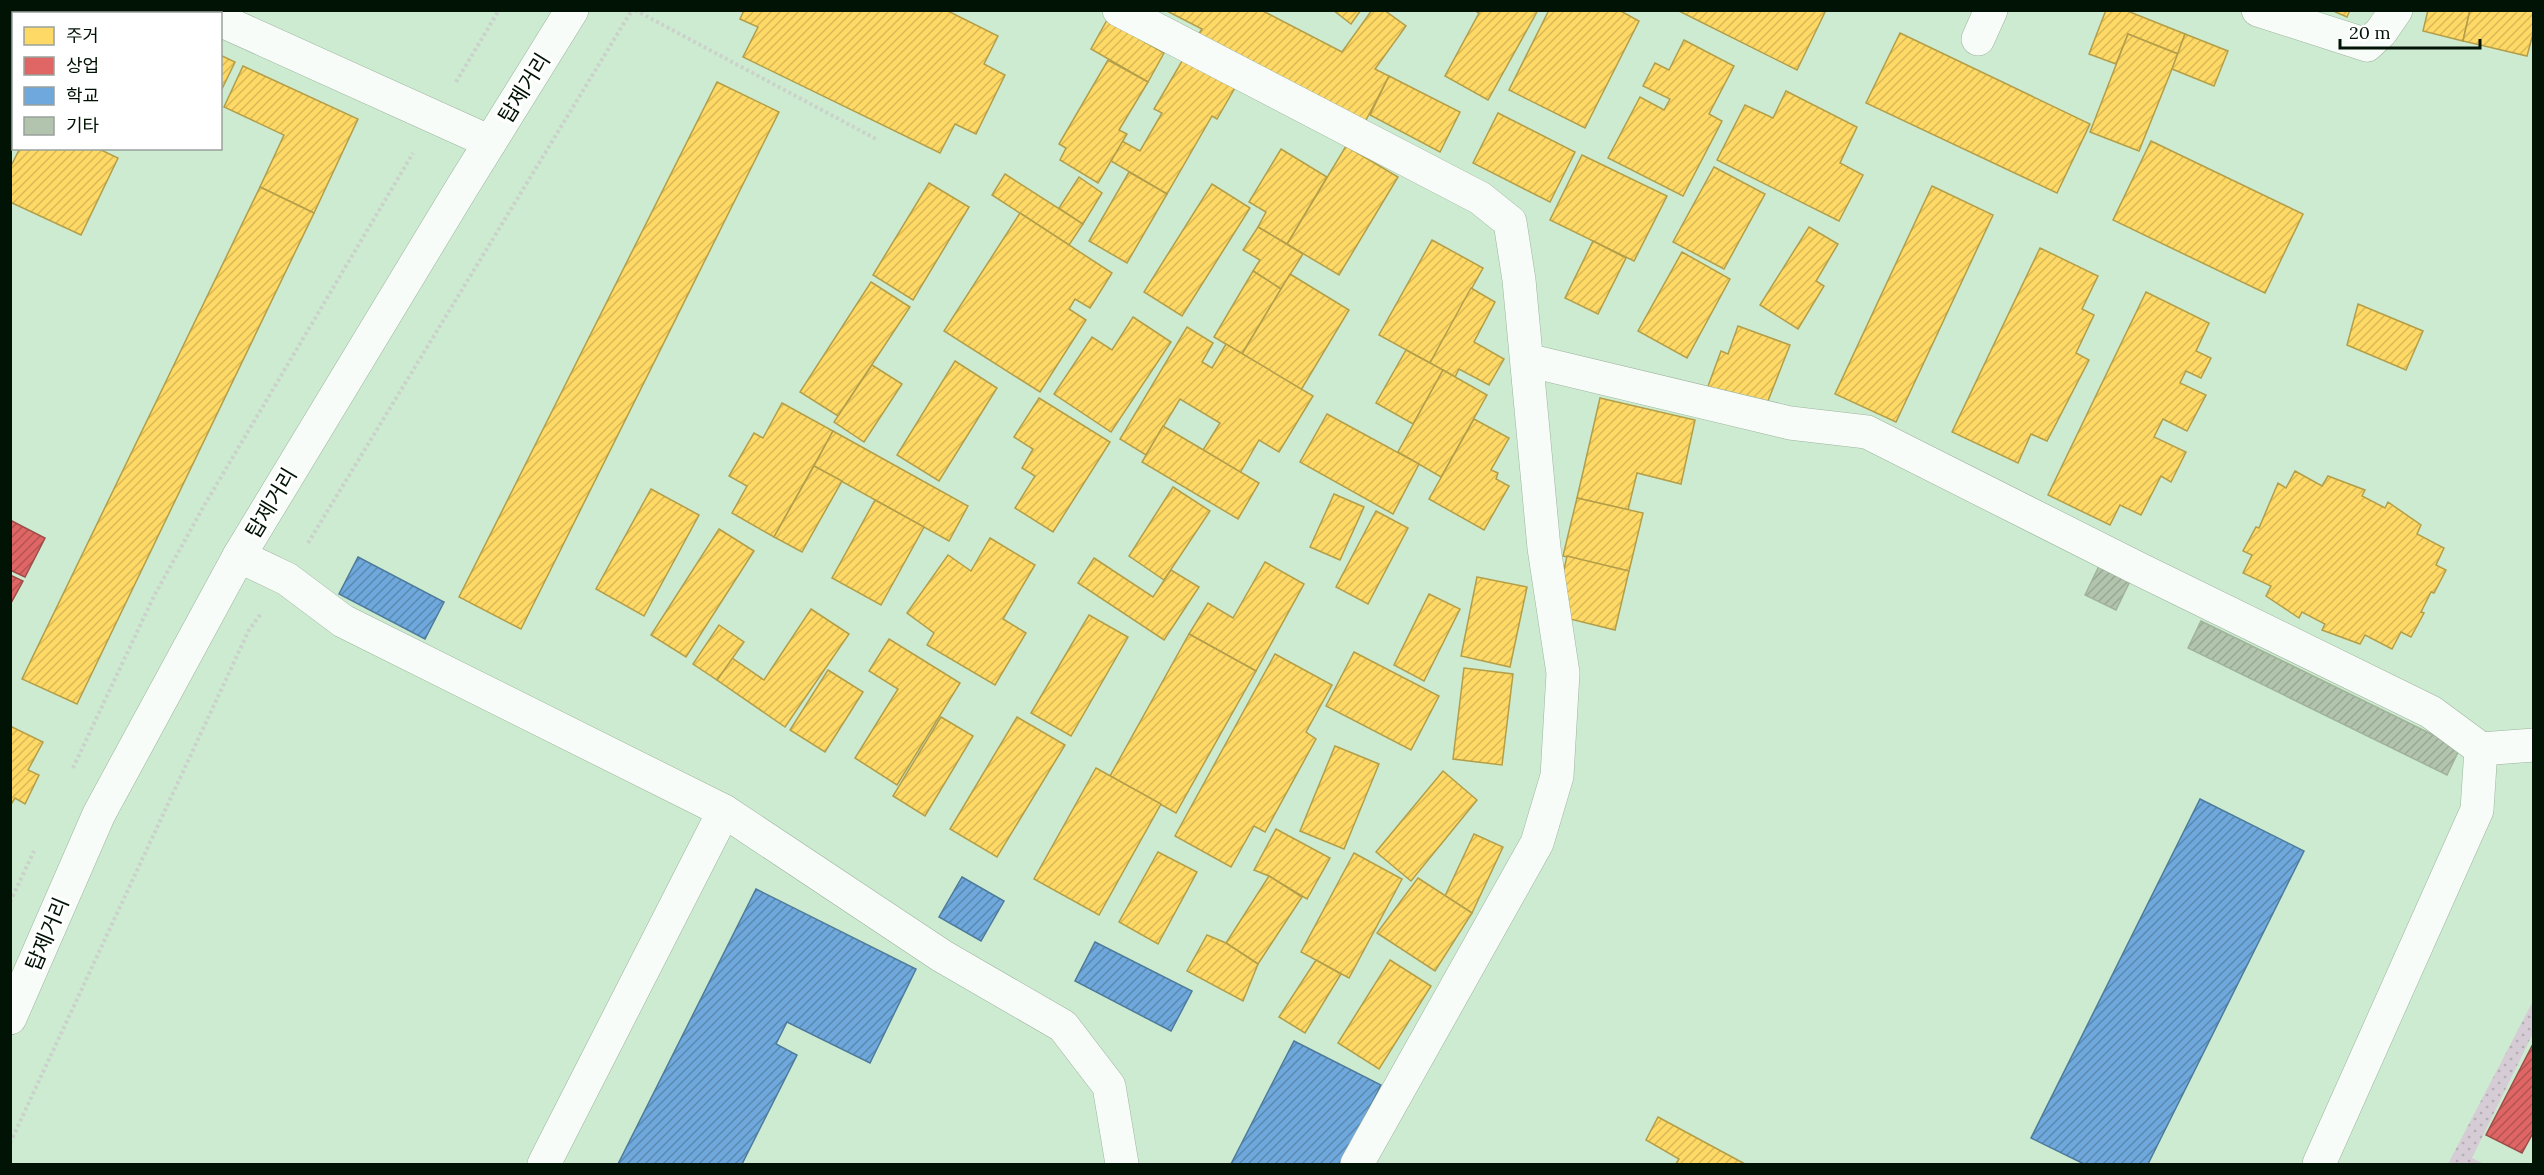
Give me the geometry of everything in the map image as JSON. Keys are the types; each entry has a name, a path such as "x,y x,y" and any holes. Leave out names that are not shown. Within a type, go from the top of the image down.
{"street":[{"name":"탑제거리","path":"10,1018 99,814 239,556 572,10"},
{"path":"1119,10 1480,198 1510,222 1519,280 1544,548 1563,673 1557,776 1537,843 1357,1164"},
{"path":"2258,10 2367,45 2381,32 2396,10"},
{"path":"222,21 490,142"},
{"path":"1527,360 1790,423 1867,432 2139,569 2432,712 2481,749 2534,745"},
{"path":"239,556 287,579 343,621 724,811 942,956 1063,1026 1109,1086 1122,1164"},
{"path":"2319,1164 2477,810 2481,749"},
{"path":"544,1164 724,811"}],"path":[{"path":"70,776 154,596 205,504 499,10"},
{"path":"634,10 876,139"},
{"path":"10,902 35,849"}],"shaded area":[{"path":"2533,1001 2533,1033 2472,1158 2484,1164 2448,1164"}],"building: 주거":[{"path":"744,10 946,10 998,36 984,64 1005,75 976,134 955,124 940,153 743,57 758,27 740,19"},
{"path":"1165,10 1261,10 1342,52 1372,10 1384,10 1406,26 1375,69 1389,76 1364,124 1196,38 1202,29"},
{"path":"1333,10 1361,10 1351,24"},
{"path":"1474,10 1538,10 1488,100 1445,76 1479,13"},
{"path":"1549,10 1619,10 1639,21 1585,128 1509,90"},
{"path":"1677,10 1826,10 1797,70"},
{"path":"2106,10 2125,10 2185,34 2178,54 2128,34 2116,64 2089,54"},
{"path":"2331,10 2350,10 2347,17"},
{"path":"2428,10 2470,10 2463,41 2423,31"},
{"path":"2470,10 2534,10 2534,30 2527,56 2463,41"},
{"path":"1107,20 1164,53 1148,82 1091,49"},
{"path":"1900,33 2090,124 2057,193 1866,103"},
{"path":"2128,34 2178,54 2139,151 2090,132"},
{"path":"2185,34 2228,51 2214,86 2172,69"},
{"path":"1684,40 1734,66 1709,114 1722,121 1683,196 1608,158 1640,97 1664,110 1670,99 1643,86 1655,63 1669,70"},
{"path":"222,56 235,62 222,89"},
{"path":"1185,56 1236,86 1217,119 1212,116 1167,194 1111,161 1122,141 1140,151 1162,113 1154,109"},
{"path":"1108,60 1148,82 1119,130 1127,134 1098,183 1060,160 1066,148 1059,144"},
{"path":"243,66 358,119 314,213 260,187 284,135 224,107"},
{"path":"1389,76 1460,112 1440,152 1370,115"},
{"path":"717,82 779,112 521,629 459,597"},
{"path":"1786,91 1857,127 1840,163 1863,175 1839,221 1717,160 1745,105 1773,118"},
{"path":"1498,113 1575,152 1550,202 1473,163"},
{"path":"2151,141 2303,214 2265,293 2113,220"},
{"path":"1346,146 1398,177 1339,275 1287,244"},
{"path":"1281,149 1327,177 1287,244 1258,227 1266,212 1249,202"},
{"path":"19,150 101,150 118,158 81,235 10,202 10,168"},
{"path":"1582,155 1667,196 1634,261 1550,220"},
{"path":"1714,167 1765,194 1724,269 1673,242"},
{"path":"1129,172 1167,194 1127,263 1089,241"},
{"path":"1005,174 1083,224 1069,245 992,195"},
{"path":"1079,177 1102,193 1083,224 1059,208"},
{"path":"929,183 969,207 913,300 873,275"},
{"path":"1212,184 1250,208 1182,316 1144,292"},
{"path":"1932,186 1993,215 1896,422 1835,394"},
{"path":"260,187 314,213 77,704 22,679"},
{"path":"1020,213 1112,273 1090,308 1075,299 1069,309 1086,320 1040,392 944,331"},
{"path":"1258,227 1303,254 1281,289 1253,271 1260,260 1243,250"},
{"path":"1809,227 1838,244 1816,281 1824,286 1798,329 1760,305"},
{"path":"1432,240 1483,268 1430,363 1379,335"},
{"path":"1593,241 1626,258 1598,314 1565,298"},
{"path":"2040,248 2098,276 2082,309 2094,315 2076,353 2089,360 2047,441 2031,434 2018,463 1952,432"},
{"path":"1682,252 1730,279 1687,358 1638,331"},
{"path":"1253,271 1281,289 1242,354 1214,337"},
{"path":"1290,274 1349,310 1301,390 1242,354"},
{"path":"871,282 910,307 838,416 800,392"},
{"path":"1471,288 1495,302 1474,342 1504,359 1489,385 1459,369 1455,377 1430,363"},
{"path":"2146,292 2209,323 2196,351 2211,358 2201,378 2186,371 2180,383 2206,395 2187,431 2163,419 2154,437 2186,452 2171,482 2161,476 2141,515 2120,505 2110,525 2048,495"},
{"path":"2358,304 2423,331 2406,370 2347,345"},
{"path":"1133,317 1171,342 1111,432 1054,394 1092,337 1112,350"},
{"path":"1738,326 1790,345 1764,411 1707,389 1721,351 1728,354"},
{"path":"1187,327 1213,343 1202,362 1212,368 1226,344 1313,396 1279,452 1259,440 1240,473 1203,450 1220,423 1180,399 1146,455 1120,439"},
{"path":"1406,350 1443,370 1413,424 1376,403"},
{"path":"955,361 997,388 939,481 897,455"},
{"path":"872,365 902,384 864,442 834,422"},
{"path":"1443,370 1487,395 1441,477 1398,452"},
{"path":"1039,398 1110,442 1053,532 1015,508 1035,476 1022,468 1033,449 1014,437"},
{"path":"1600,398 1695,420 1681,484 1637,473 1628,510 1577,498"},
{"path":"782,403 833,431 774,537 732,513 747,486 729,476 754,433 763,438"},
{"path":"1327,414 1419,464 1393,514 1300,462"},
{"path":"1474,419 1509,438 1491,470 1498,473 1496,479 1509,486 1484,530 1429,499"},
{"path":"1163,426 1259,483 1238,519 1142,462"},
{"path":"833,431 968,506 949,541 814,466"},
{"path":"814,466 842,481 802,552 774,537"},
{"path":"2295,471 2322,486 2328,476 2365,490 2362,496 2385,508 2388,502 2421,525 2417,534 2444,548 2436,565 2446,570 2434,593 2431,592 2421,612 2424,613 2411,637 2401,632 2392,649 2365,635 2360,644 2322,630 2325,624 2302,612 2299,618 2266,596 2271,586 2243,573 2252,555 2243,551 2256,527 2259,528 2278,483 2286,488"},
{"path":"1173,487 1210,511 1164,580 1129,556"},
{"path":"651,489 699,515 644,616 596,589"},
{"path":"1334,494 1364,507 1340,560 1310,547"},
{"path":"1577,498 1643,513 1629,571 1563,556"},
{"path":"875,500 924,527 881,605 832,578"},
{"path":"1376,511 1408,528 1368,604 1336,587"},
{"path":"719,529 754,551 686,657 651,635"},
{"path":"990,538 1035,565 1003,619 1026,633 995,685 927,645 934,633 907,613 948,555 971,571"},
{"path":"1567,556 1629,571 1615,630 1562,617 1559,592"},
{"path":"1094,558 1153,597 1171,570 1199,587 1164,640 1078,583"},
{"path":"1265,562 1304,584 1256,671 1189,634 1208,603 1233,618"},
{"path":"1477,577 1527,587 1510,667 1461,656"},
{"path":"1429,594 1460,609 1424,681 1394,665"},
{"path":"811,609 849,634 785,727 717,680 732,658 764,680"},
{"path":"1089,615 1128,637 1071,736 1031,713"},
{"path":"719,625 744,642 717,680 693,664"},
{"path":"1189,634 1256,671 1176,813 1110,776"},
{"path":"889,639 960,683 897,785 855,758 898,689 869,671"},
{"path":"1354,652 1439,696 1411,750 1326,706"},
{"path":"1275,654 1332,685 1306,732 1316,739 1265,832 1254,826 1231,867 1175,836"},
{"path":"1464,668 1513,674 1502,765 1453,759"},
{"path":"828,670 863,692 825,752 790,730"},
{"path":"941,717 973,736 925,816 893,796"},
{"path":"1017,717 1065,745 997,857 950,829"},
{"path":"10,726 43,742 28,770 39,775 25,804 15,798 10,806"},
{"path":"1335,746 1379,764 1344,849 1300,831"},
{"path":"1096,768 1161,804 1099,915 1034,879"},
{"path":"1443,771 1477,800 1411,881 1376,852"},
{"path":"1276,829 1330,858 1307,899 1269,876 1254,870"},
{"path":"1474,834 1503,847 1472,913 1445,896"},
{"path":"1158,852 1197,872 1158,944 1119,922"},
{"path":"1354,853 1402,879 1349,978 1301,952"},
{"path":"1269,876 1302,897 1258,964 1226,943"},
{"path":"1418,878 1472,913 1435,971 1377,933"},
{"path":"1207,935 1226,943 1258,964 1243,1001 1187,971"},
{"path":"1316,960 1341,974 1305,1033 1279,1017"},
{"path":"1390,960 1431,986 1379,1069 1338,1043"},
{"path":"1658,1117 1745,1164 1676,1164 1679,1159 1646,1140"}],"building: 상업":[{"path":"10,520 45,538 25,577 10,570"},
{"path":"10,575 23,581 10,605"},
{"path":"2534,1042 2534,1131 2522,1153 2486,1135"}],"building: 학교":[{"path":"358,557 444,602 425,639 339,594"},
{"path":"2200,799 2304,851 2148,1164 2084,1164 2031,1138"},
{"path":"962,877 1004,901 981,941 939,917"},
{"path":"756,889 916,969 870,1063 787,1022 776,1044 797,1055 742,1164 618,1164"},
{"path":"1095,942 1192,991 1171,1031 1075,981"},
{"path":"1294,1041 1381,1085 1341,1164 1231,1164"}],"building: 기타":[{"path":"2101,562 2132,577 2116,610 2085,595"},
{"path":"2201,621 2460,748 2447,775 2188,648"}]}
